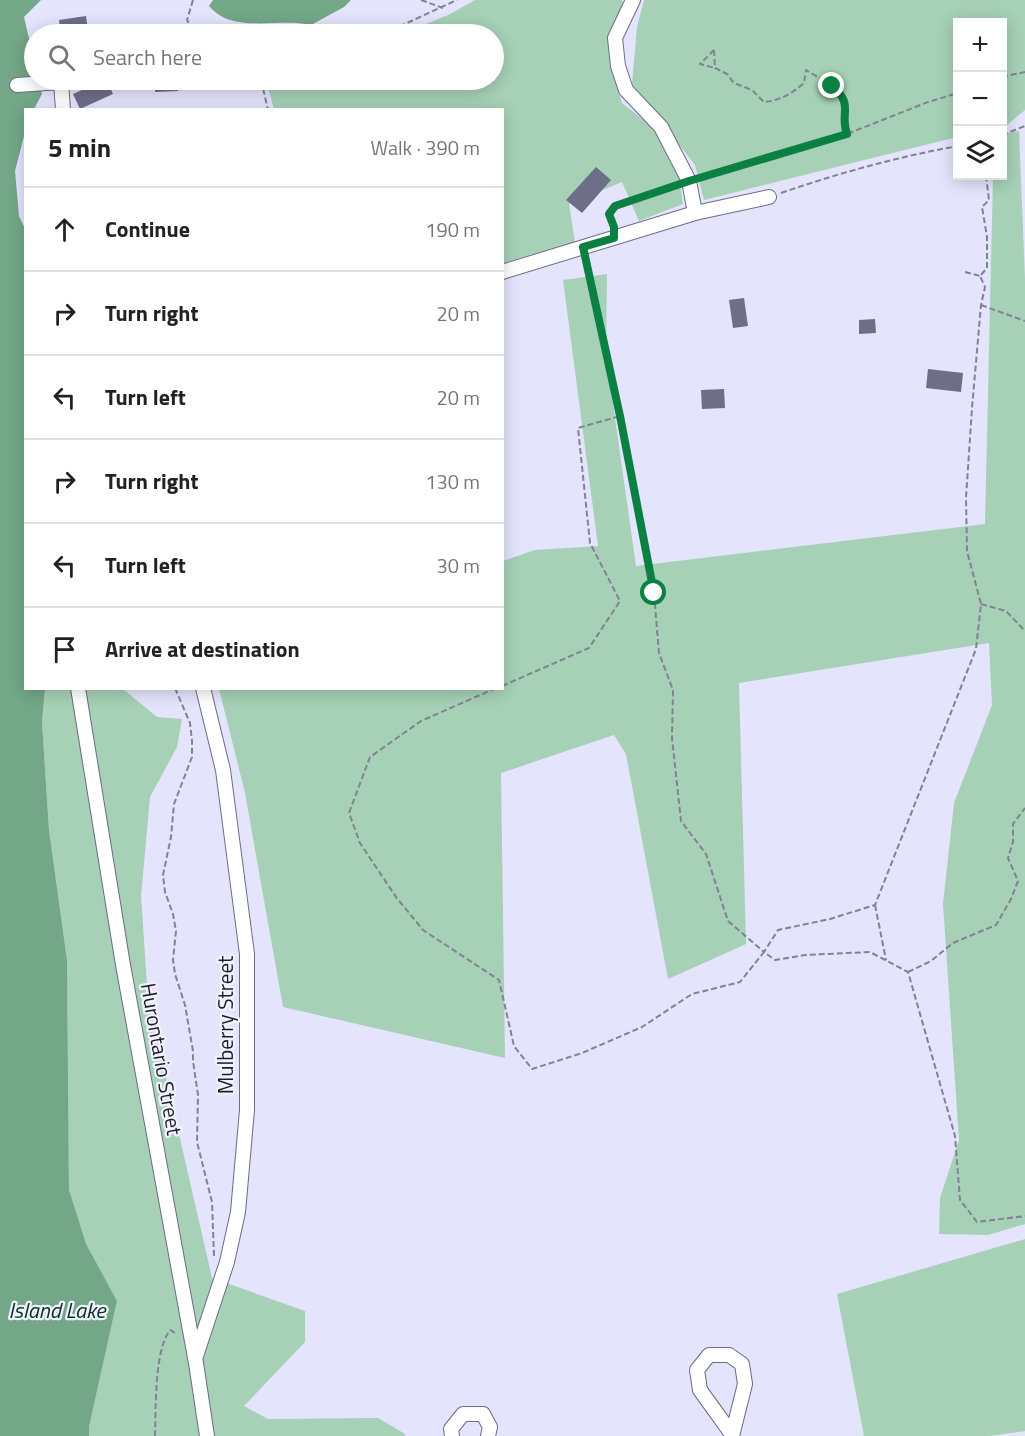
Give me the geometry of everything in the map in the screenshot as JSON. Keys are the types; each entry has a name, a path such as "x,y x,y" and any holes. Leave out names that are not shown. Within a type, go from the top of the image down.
{"street":[{"path":"633,0 615,38 618,66 626,90 662,126 689,181 695,213"},
{"path":"17,85 24,85"},
{"path":"62,90 63,108"},
{"path":"504,271 695,213 769,197"},
{"name":"Hurontario Street","path":"78,690 123,965 195,1358 207,1436"},
{"name":"Mulberry Street","path":"195,1358 227,1262 238,1212 247,1110 247,954 223,770 203,690"},
{"path":"710,1355 729,1355 741,1364 745,1384 731,1434 699,1390 697,1370 710,1355"},
{"path":"452,1436 451,1428 463,1414 483,1414 490,1427 488,1436"}],"path":[{"path":"190,24 187,20 193,0"},
{"path":"421,0 443,8"},
{"path":"406,24 457,0"},
{"path":"715,68 714,50 699,64 727,74 734,83 752,90 764,102 779,100 798,89 804,83 806,70 832,86 844,99 846,112 844,125 847,134"},
{"path":"1007,76 1025,72"},
{"path":"263,90 268,108"},
{"path":"614,238 614,227 609,214 615,206 689,181 847,134 953,94"},
{"path":"1007,133 1025,126"},
{"path":"769,197 905,155 953,147"},
{"path":"980,276 987,268 987,237 982,207 989,200 986,180"},
{"path":"583,247 620,416 654,593 659,652 673,690 672,738 681,821 706,854 728,921 775,960 805,955 870,952 908,972 955,1136 960,1200 977,1222 1025,1216"},
{"path":"964,272 980,276"},
{"path":"886,960 875,905 976,649 981,603 967,551 966,498 981,304 985,287 980,276"},
{"path":"981,304 1025,321"},
{"path":"504,685 589,648 620,601 590,543 578,428 620,416"},
{"path":"981,603 1006,611 1025,631"},
{"path":"176,690 190,723 192,757 174,804 171,837 163,875 165,892 176,931 173,960 175,974 185,1005 193,1051 198,1095 197,1142 212,1202 214,1257"},
{"path":"491,690 421,721 370,757 349,813 360,843 396,897 423,930 499,980 513,1046 532,1069 582,1053 642,1027 692,994 741,982 778,930 830,919 875,905"},
{"path":"908,972 931,961 953,943 996,925 1011,899 1017,881 1008,858 1013,842 1013,824 1025,808"},
{"path":"155,1436 160,1359 165,1337 170,1330 176,1334 181,1345 192,1343"}],"shaded area":[{"path":"475,0 622,0 623,4 609,33 616,82 622,103 659,132 679,178 683,204 639,221 622,182 569,204 575,242 504,263 504,108 274,108 269,90 504,90 504,24 426,24"},
{"path":"644,0 1025,0 1025,110 1007,125 1007,18 953,18 953,138 704,200 695,165 632,84 637,27"},
{"path":"1019,131 1025,279 1025,1224 988,1235 939,1234 940,1198 959,1140 943,904 954,803 992,705 989,643 739,683 746,944 668,979 626,754 614,735 501,773 505,1058 283,1007 245,793 219,690 504,690 504,561 535,550 598,546 563,280 607,274 606,355 636,566 985,524 993,180 1007,180 1007,133"},
{"path":"45,690 124,690 157,717 182,719 177,747 150,797 141,896 148,999 212,1278 305,1311 305,1342 244,1406 268,1419 378,1418 405,1436 89,1436 89,1427 117,1301 85,1244 69,1191 67,960 49,830 42,722"},
{"path":"1025,1239 1025,1431 989,1436 864,1436 837,1294"}],"water":[{"name":"Island Lake","path":"0,0 41,0 24,17 24,90 41,90 42,94 35,108 24,108 24,136 15,171 19,216 24,227 24,690 45,690 42,722 49,830 67,960 69,1190 86,1244 117,1301 89,1427 89,1436 0,1436"},
{"path":"213,0 351,0 344,7 313,24 243,23 219,15 209,6"}],"building":[{"path":"86,16 87,24 59,24 59,20"},
{"path":"82,90 111,90 113,94 80,108 73,94"},
{"path":"155,90 178,91 155,92"},
{"path":"596,167 611,180 582,213 566,200"},
{"path":"744,298 748,326 733,328 729,300"},
{"path":"875,319 876,333 859,334 859,320"},
{"path":"928,369 963,373 961,392 926,388"},
{"path":"724,389 725,408 702,409 701,390"}],"route":[{"path":"654,593 620,416 583,247 614,238 614,227 609,214 615,206 689,181 847,134 844,125 846,112 844,99 832,86"}]}
